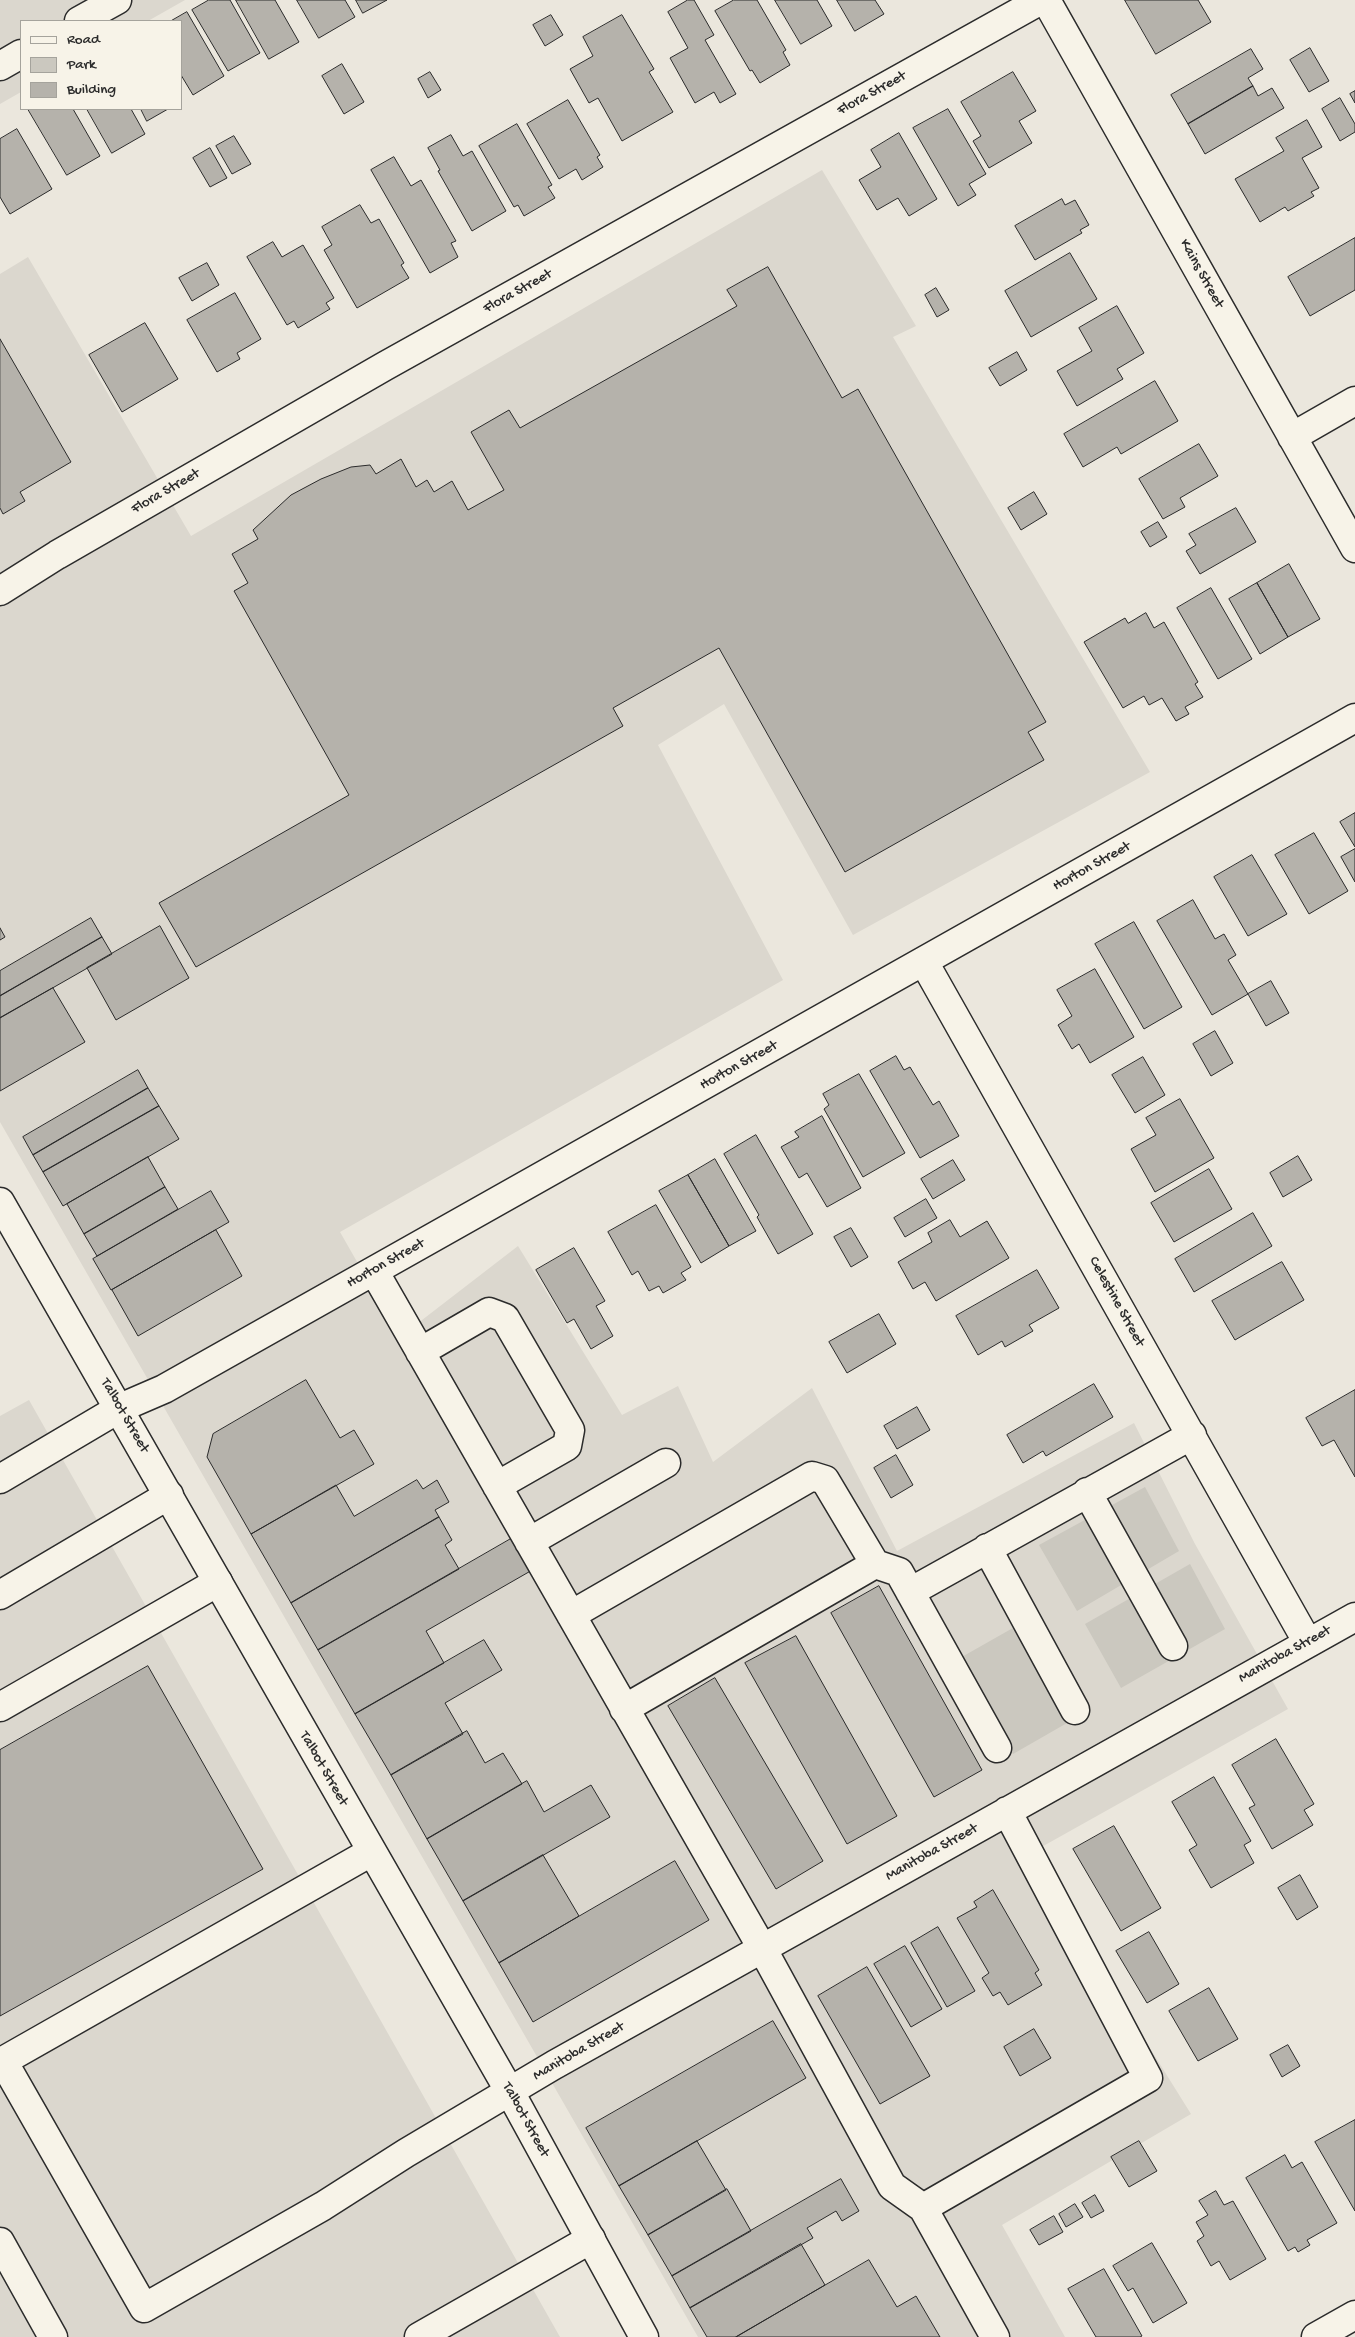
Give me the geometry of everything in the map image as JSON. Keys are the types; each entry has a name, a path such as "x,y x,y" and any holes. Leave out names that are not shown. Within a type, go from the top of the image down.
{"street":[{"name":"Flora Street","path":"0,591 57,555 376,371 1040,0"},
{"name":"Kains Street","path":"1046,0 1355,548"},
{"path":"0,66 20,55"},
{"path":"1292,437 1355,401"},
{"name":"Horton Street","path":"0,1479 120,1408 164,1389 1355,718"},
{"name":"Celestine Street","path":"924,962 1308,1642"},
{"name":"Talbot Street","path":"0,1202 120,1408 371,1852 510,2092 644,2337"},
{"path":"374,1271 762,1948 892,2186 923,2208 995,2337"},
{"path":"420,1352 489,1312 505,1318 570,1430 567,1446 497,1486"},
{"path":"910,1592 1192,1435"},
{"path":"529,1542 666,1463"},
{"path":"571,1615 812,1476 825,1480 875,1564 898,1572 997,1748"},
{"path":"1087,1492 1173,1646"},
{"path":"0,1595 169,1495"},
{"path":"987,1548 1075,1710"},
{"path":"624,1709 875,1564"},
{"path":"0,1707 218,1582"},
{"name":"Manitoba Street","path":"371,1852 3,2061 144,2308 323,2206 452,2125 554,2065 1355,1617"},
{"path":"923,2208 1148,2078 1008,1811"},
{"path":"420,2337 591,2239"},
{"path":"0,2242 53,2337"},
{"path":"1316,2337 1355,2315"}],"shaded area":[{"path":"0,0 185,0 150,20 20,20 20,93 0,104"},
{"path":"822,170 916,326 893,337 1150,772 853,935 724,704 658,745 783,980 340,1232 400,1337 518,1246 622,1415 678,1386 713,1462 812,1388 897,1551 1134,1423 1195,1544 1288,1709 1029,1854 1191,2114 1002,2225 1065,2337 698,2337 0,1122 0,274 28,257 191,536"},
{"path":"29,1400 560,2337 0,2337 0,1416"}],"green space":[{"path":"1145,1487 1179,1551 1077,1611 1039,1545"},
{"path":"1190,1564 1225,1629 1121,1688 1085,1624"},
{"path":"1027,1620 1081,1715 1013,1754 960,1658"}],"building":[{"path":"209,0 230,0 260,53 228,71 192,10"},
{"path":"236,0 275,0 299,42 269,59"},
{"path":"297,0 345,0 355,17 319,38"},
{"path":"356,0 387,0 363,13"},
{"path":"688,0 694,0 714,35 705,40 736,94 720,103 714,92 695,103 670,58 688,48 668,12"},
{"path":"734,0 757,0 786,50 783,52 790,65 760,83 752,70 750,71 715,11"},
{"path":"775,0 817,0 832,26 801,44"},
{"path":"837,0 875,0 884,14 855,31"},
{"path":"1125,0 1198,0 1211,22 1156,54"},
{"path":"187,12 224,76 193,95 182,77 182,20 173,20"},
{"path":"551,15 563,35 545,46 533,25"},
{"path":"622,15 654,69 649,72 673,112 622,141 598,98 589,103 570,69 593,56 583,37"},
{"path":"1310,48 1329,81 1309,92 1290,60"},
{"path":"1251,49 1263,69 1248,78 1253,86 1188,124 1171,95"},
{"path":"342,64 364,102 344,114 322,76"},
{"path":"430,72 441,90 428,98 418,79"},
{"path":"1013,72 1036,111 1019,121 1032,143 989,168 973,141 981,136 961,102"},
{"path":"1253,86 1258,96 1272,88 1284,108 1205,154 1188,124"},
{"path":"1355,91 1355,103 1350,94"},
{"path":"1340,98 1355,124 1355,132 1340,141 1322,109"},
{"path":"568,100 600,155 597,157 603,167 582,180 576,169 559,179 527,124"},
{"path":"948,109 986,174 969,184 976,195 958,206 913,128"},
{"path":"29,110 74,110 100,156 67,175"},
{"path":"88,110 132,110 145,134 112,153"},
{"path":"142,110 166,110 147,121"},
{"path":"1307,120 1322,147 1302,158 1319,188 1311,192 1314,196 1288,211 1285,207 1260,222 1235,179 1284,151 1276,138"},
{"path":"517,124 552,185 548,187 555,198 524,216 518,205 514,207 479,146"},
{"path":"17,129 52,189 10,214 0,197 0,139"},
{"path":"899,133 937,199 909,216 898,198 877,210 859,180 881,167 871,150"},
{"path":"451,135 463,156 472,151 506,211 472,231 438,171 440,170 428,148"},
{"path":"234,136 251,164 232,174 216,146"},
{"path":"210,148 227,178 210,187 193,158"},
{"path":"394,157 411,186 421,180 456,241 451,243 458,257 430,273 371,170"},
{"path":"1062,199 1065,205 1075,200 1089,225 1080,230 1082,233 1035,260 1015,226"},
{"path":"360,205 371,223 379,219 404,263 401,265 409,278 357,308 324,250 332,245 322,227"},
{"path":"1355,238 1355,290 1310,316 1288,277"},
{"path":"273,242 282,257 303,245 334,298 326,303 330,309 298,328 294,321 287,325 247,257"},
{"path":"1070,253 1097,299 1031,337 1005,291"},
{"path":"207,263 219,285 192,301 179,278"},
{"path":"768,267 842,398 858,389 1046,722 1028,732 1044,760 845,872 719,648 613,708 623,726 196,967 159,903 349,795 234,591 248,583 232,554 258,539 253,530 291,495 321,479 351,467 370,465 376,474 401,459 416,487 427,480 434,492 452,481 468,510 504,490 471,432 509,410 520,428 737,306 727,290"},
{"path":"936,288 949,310 937,317 925,295"},
{"path":"235,293 261,339 237,353 240,359 217,372 187,320"},
{"path":"1117,306 1144,353 1117,369 1123,379 1077,406 1057,371 1092,351 1079,328"},
{"path":"145,323 178,379 122,412 89,355"},
{"path":"0,339 71,462 20,492 25,501 3,514 0,508"},
{"path":"1017,352 1027,370 1000,386 989,368"},
{"path":"1155,381 1178,421 1121,454 1117,447 1083,467 1064,434"},
{"path":"1199,444 1218,476 1180,498 1185,507 1163,519 1139,479"},
{"path":"1034,492 1047,514 1021,530 1008,508"},
{"path":"1236,508 1256,542 1200,574 1186,551 1196,545 1189,534"},
{"path":"1158,522 1167,537 1150,547 1141,532"},
{"path":"1289,564 1320,619 1288,637 1257,583"},
{"path":"1257,583 1288,637 1260,654 1229,599"},
{"path":"1211,588 1252,659 1218,679 1177,608"},
{"path":"1146,613 1154,628 1164,622 1198,682 1195,684 1203,697 1185,707 1189,714 1176,721 1162,698 1149,705 1144,696 1123,708 1084,642 1125,618 1128,623"},
{"path":"1355,813 1355,847 1340,822"},
{"path":"1314,833 1348,891 1309,914 1275,855"},
{"path":"1355,849 1355,882 1341,857"},
{"path":"1252,855 1287,914 1248,936 1214,877"},
{"path":"1193,900 1215,939 1224,934 1236,955 1228,960 1248,994 1212,1015 1157,921"},
{"path":"91,918 102,937 0,996 0,971"},
{"path":"1134,922 1182,1007 1144,1029 1095,944"},
{"path":"160,926 189,978 116,1020 87,968"},
{"path":"0,928 5,937 0,940"},
{"path":"102,937 112,954 0,1018 0,996"},
{"path":"1095,969 1134,1037 1090,1063 1079,1044 1072,1049 1058,1025 1072,1016 1057,990"},
{"path":"1271,981 1289,1013 1266,1026 1248,994"},
{"path":"53,988 85,1042 0,1091 0,1018"},
{"path":"1215,1031 1233,1063 1211,1076 1193,1044"},
{"path":"896,1056 904,1070 910,1067 933,1105 939,1101 959,1136 920,1158 870,1071"},
{"path":"1143,1057 1165,1095 1135,1113 1112,1075"},
{"path":"138,1070 148,1088 33,1155 23,1137"},
{"path":"859,1074 905,1153 863,1177 824,1109 829,1105 823,1094"},
{"path":"148,1088 159,1106 43,1172 33,1155"},
{"path":"1180,1099 1214,1158 1155,1192 1131,1149 1156,1135 1146,1118"},
{"path":"159,1106 179,1139 63,1206 43,1172"},
{"path":"822,1116 861,1188 827,1207 807,1173 799,1178 781,1147 799,1137 795,1132"},
{"path":"756,1135 813,1234 778,1254 757,1217 759,1215 724,1154"},
{"path":"1298,1156 1312,1180 1283,1197 1270,1173"},
{"path":"148,1157 165,1187 84,1234 67,1204"},
{"path":"715,1159 756,1231 729,1246 688,1175"},
{"path":"953,1160 965,1180 933,1199 921,1179"},
{"path":"1209,1169 1232,1209 1174,1242 1151,1203"},
{"path":"688,1175 729,1246 701,1263 659,1191"},
{"path":"165,1187 178,1209 97,1256 84,1234"},
{"path":"211,1191 229,1222 111,1290 93,1259"},
{"path":"926,1199 937,1218 905,1237 894,1218"},
{"path":"656,1205 691,1267 681,1273 686,1280 663,1293 659,1286 649,1291 638,1271 632,1275 608,1232"},
{"path":"1253,1213 1272,1246 1194,1292 1175,1259"},
{"path":"950,1220 960,1237 987,1221 1009,1258 936,1301 925,1282 913,1289 898,1262 932,1242 928,1233"},
{"path":"851,1228 868,1257 851,1267 834,1237"},
{"path":"216,1230 242,1276 138,1336 112,1290"},
{"path":"574,1248 605,1301 596,1306 613,1336 591,1349 574,1319 567,1323 536,1270"},
{"path":"1282,1262 1304,1300 1235,1340 1212,1301"},
{"path":"1037,1270 1059,1308 1029,1325 1033,1331 1005,1347 1002,1341 978,1355 956,1316"},
{"path":"879,1314 896,1344 847,1373 829,1342"},
{"path":"306,1380 340,1438 354,1430 374,1464 251,1534 207,1457 213,1434"},
{"path":"1094,1384 1113,1417 1046,1456 1043,1451 1023,1463 1007,1435"},
{"path":"1355,1390 1355,1477 1334,1440 1322,1446 1306,1418"},
{"path":"917,1407 930,1430 897,1449 884,1426"},
{"path":"896,1455 913,1485 891,1498 874,1468"},
{"path":"417,1480 423,1489 437,1480 449,1502 435,1510 439,1517 291,1603 251,1534 336,1485 354,1516"},
{"path":"439,1517 452,1540 445,1545 459,1569 318,1650 291,1603"},
{"path":"516,1536 534,1569 426,1631 444,1663 355,1714 318,1650"},
{"path":"879,1586 982,1770 934,1797 831,1613"},
{"path":"796,1636 897,1816 847,1844 745,1663"},
{"path":"484,1640 502,1670 445,1703 463,1734 391,1775 355,1714"},
{"path":"148,1666 263,1869 0,2016 0,1750"},
{"path":"715,1678 823,1861 776,1889 668,1706"},
{"path":"467,1731 485,1763 503,1753 522,1784 427,1839 391,1775"},
{"path":"1276,1739 1314,1804 1304,1810 1313,1825 1272,1849 1249,1808 1255,1805 1232,1765"},
{"path":"1214,1777 1251,1841 1244,1845 1254,1863 1211,1888 1189,1850 1197,1845 1172,1802"},
{"path":"527,1781 544,1812 591,1785 610,1817 463,1901 427,1839"},
{"path":"1114,1826 1161,1908 1121,1931 1073,1849"},
{"path":"543,1855 579,1916 499,1963 463,1901"},
{"path":"675,1861 709,1920 533,2022 499,1963"},
{"path":"1300,1875 1318,1907 1297,1920 1278,1888"},
{"path":"993,1890 1039,1970 1035,1973 1042,1985 1008,2005 1000,1992 993,1996 982,1978 989,1973 957,1918 977,1907 974,1902"},
{"path":"938,1927 975,1991 947,2007 911,1943"},
{"path":"1149,1932 1179,1984 1147,2003 1116,1951"},
{"path":"905,1946 942,2009 911,2027 874,1964"},
{"path":"867,1967 930,2076 880,2104 818,1996"},
{"path":"1209,1988 1238,2039 1198,2061 1169,2011"},
{"path":"773,2021 806,2078 619,2186 586,2128"},
{"path":"1034,2029 1051,2058 1020,2076 1004,2047"},
{"path":"1288,2045 1300,2066 1282,2077 1270,2055"},
{"path":"1355,2120 1355,2211 1315,2142"},
{"path":"697,2141 726,2190 648,2235 619,2186"},
{"path":"1139,2141 1157,2171 1129,2187 1111,2157"},
{"path":"1285,2155 1292,2168 1302,2162 1337,2223 1307,2240 1310,2245 1298,2252 1295,2247 1288,2251 1246,2178"},
{"path":"841,2179 859,2211 842,2221 836,2211 807,2228 813,2238 690,2308 672,2276"},
{"path":"727,2189 751,2231 672,2276 648,2235"},
{"path":"1216,2191 1224,2205 1233,2201 1266,2259 1230,2280 1219,2261 1211,2266 1197,2241 1204,2236 1196,2222 1208,2215 1199,2201"},
{"path":"1095,2195 1104,2211 1091,2218 1082,2203"},
{"path":"1075,2204 1083,2217 1066,2227 1059,2214"},
{"path":"1054,2216 1063,2232 1039,2245 1030,2230"},
{"path":"1152,2243 1187,2303 1153,2323 1133,2288 1128,2291 1113,2266"},
{"path":"801,2244 825,2285 736,2337 707,2337 690,2308"},
{"path":"869,2260 897,2307 916,2296 940,2337 736,2337"},
{"path":"1104,2269 1142,2336 1096,2337 1068,2289"}]}
